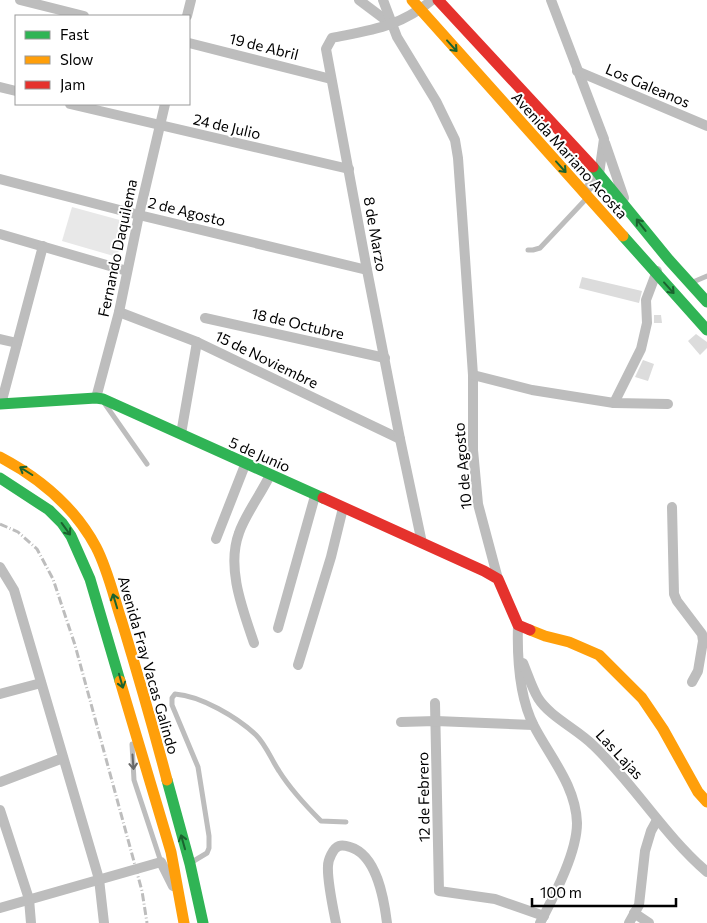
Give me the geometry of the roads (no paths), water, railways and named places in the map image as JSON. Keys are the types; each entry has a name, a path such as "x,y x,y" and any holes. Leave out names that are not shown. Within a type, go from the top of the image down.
{"main road":[{"name":"Avenida Mariano Acosta","path":"412,0 707,330"},
{"name":"Avenida Mariano Acosta","path":"438,0 599,174 627,206 669,260 707,302"},
{"name":"5 de Junio","path":"1,404 100,399 484,571 498,580"},
{"name":"Avenida Fray Vacas Galindo","path":"0,457 25,470 53,491 76,517 96,547 107,575 144,694 190,864 203,923"},
{"name":"Avenida Fray Vacas Galindo","path":"0,478 33,498 62,524 77,546 90,578 171,852 184,923"},
{"name":"10 de Agosto","path":"498,580 518,625"},
{"path":"518,625 545,636 569,642 598,655 642,698 702,789 707,802"}],"street":[{"path":"20,0 80,15"},
{"path":"187,15 191,0"},
{"path":"359,0 392,25"},
{"name":"10 de Agosto","path":"383,0 392,25 405,51 436,102 454,140 458,158 473,375 473,450 478,504 498,580"},
{"name":"8 de Marzo","path":"422,543 367,270 326,49 332,38 392,25 420,10 432,0"},
{"path":"551,0 604,139 627,206"},
{"name":"19 de Abril","path":"190,43 332,79"},
{"name":"Los Galeanos","path":"577,71 707,126"},
{"path":"0,86 15,90"},
{"name":"24 de Julio","path":"74,105 349,170"},
{"name":"Fernando Daquilema","path":"100,399 139,215 165,105"},
{"path":"586,195 599,174 604,139"},
{"name":"2 de Agosto","path":"0,179 367,270"},
{"path":"0,234 127,271"},
{"path":"1,404 43,246"},
{"path":"614,403 641,349 646,323 646,300 655,273 669,260"},
{"name":"15 de Noviembre","path":"119,312 197,342 400,439"},
{"name":"18 de Octubre","path":"205,318 385,358"},
{"path":"0,339 17,343"},
{"path":"181,434 197,342"},
{"path":"473,375 532,390 614,403 668,404"},
{"path":"216,539 246,465"},
{"path":"254,643 242,609 235,572 236,550 238,534 270,475"},
{"path":"278,628 315,496"},
{"path":"672,507 674,594 677,601 702,634 703,641 703,673 692,682"},
{"path":"298,665 331,557 343,508"},
{"path":"0,567 14,590 99,879 104,923"},
{"name":"10 de Agosto","path":"518,625 518,653 522,692 533,725 563,775 577,822 575,840 560,882 542,919"},
{"name":"Las Lajas","path":"518,653 539,699 547,708 593,744 657,820 696,863 707,872"},
{"path":"0,694 41,683"},
{"name":"12 de Febrero","path":"436,703 439,891 495,899 542,919"},
{"path":"401,722 533,725"},
{"path":"0,782 63,758"},
{"path":"0,810 29,899 30,923"},
{"path":"629,923 639,905 642,892 645,851 651,831 657,820"},
{"path":"336,923 328,865 334,850 338,846 346,846 356,849 368,859 381,888 387,923"},
{"path":"0,908 161,862 180,901"},
{"path":"634,913 649,923"}],"lane":[{"path":"528,250 540,248 586,195"},
{"path":"690,283 707,276"},
{"path":"100,399 128,435 147,464"},
{"path":"190,864 207,854 209,836 198,767 172,706 172,698 175,694 184,694 210,704 250,730 265,746 292,791 321,821 346,822"},
{"path":"130,713 134,780 161,862"}],"railway":[{"path":"0,524 18,532 37,549 53,579 75,645 142,891 147,923"}]}
